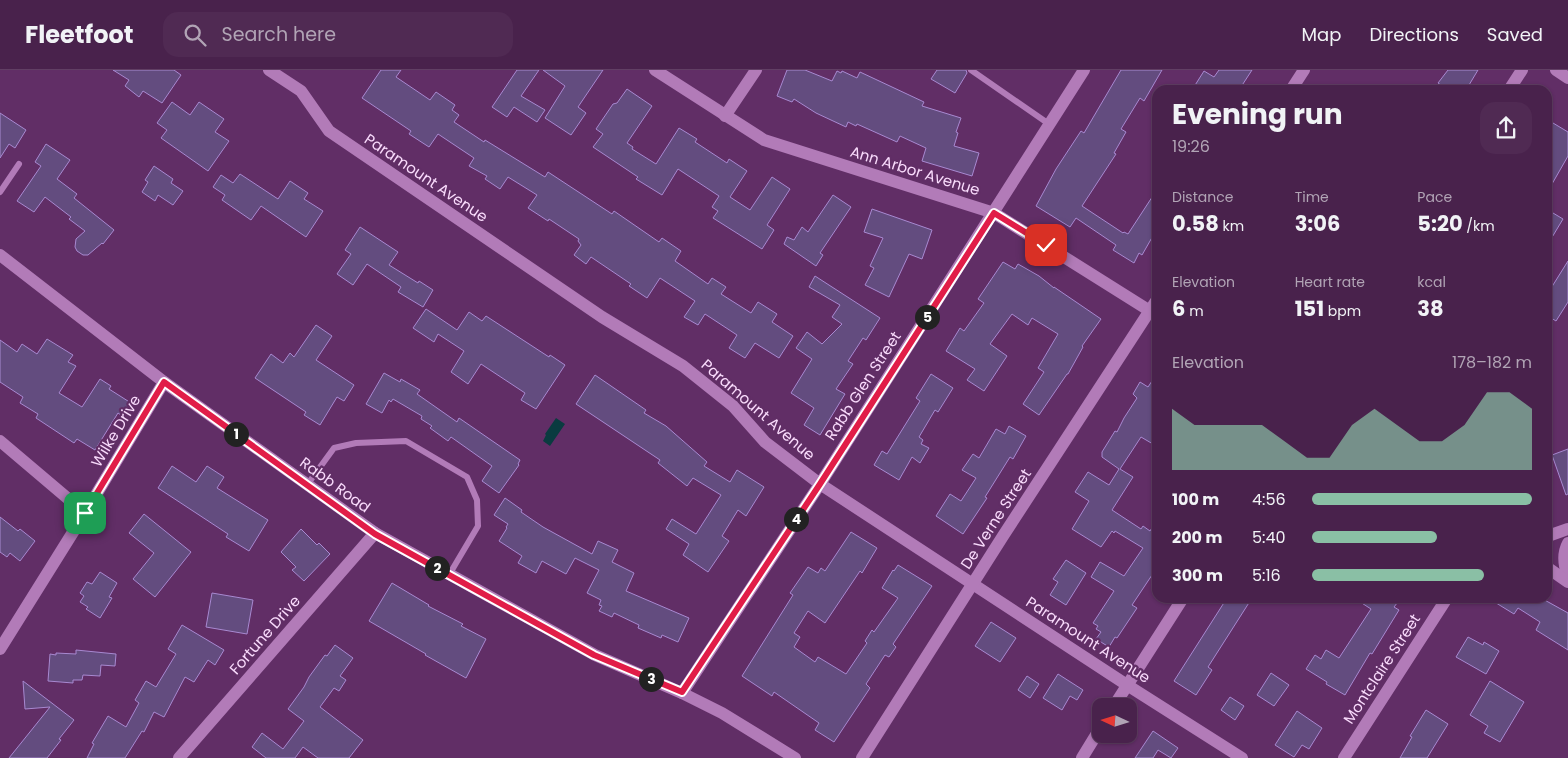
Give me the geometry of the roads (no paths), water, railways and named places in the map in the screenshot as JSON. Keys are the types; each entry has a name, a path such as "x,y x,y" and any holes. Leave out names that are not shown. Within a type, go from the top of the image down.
{"street":[{"name":"Paramount Avenue","path":"270,70 301,91 328,131 602,317 683,366 733,406 765,442 820,484 1242,758"},
{"name":"Ann Arbor Avenue","path":"655,70 764,140 994,213 1152,313"},
{"path":"725,116 756,70"},
{"name":"Rabb Glen Street","path":"682,692 820,484 1084,70"},
{"path":"1294,85 1304,70"},
{"path":"1513,85 1522,70"},
{"path":"1556,70 1568,78"},
{"name":"Rabb Road","path":"0,255 164,382 375,534 594,655 682,692 722,713 795,758"},
{"name":"De Verne Street","path":"862,758 973,585 1152,316"},
{"name":"Wilke Drive","path":"0,649 164,382"},
{"path":"0,441 85,513"},
{"path":"1552,535 1568,529"},
{"name":"Fortune Drive","path":"179,758 375,534"},
{"path":"1568,543 1564,558 1568,577"},
{"path":"1552,571 1568,582"},
{"path":"1119,698 1180,603"},
{"name":"Montclaire Street","path":"1344,758 1444,603"},
{"path":"1082,758 1092,742"}],"lane":[{"path":"971,70 1049,124"},
{"path":"0,192 18,164"},
{"path":"307,485 334,448 356,443 406,441 467,477 477,500 478,526 449,574"}]}
